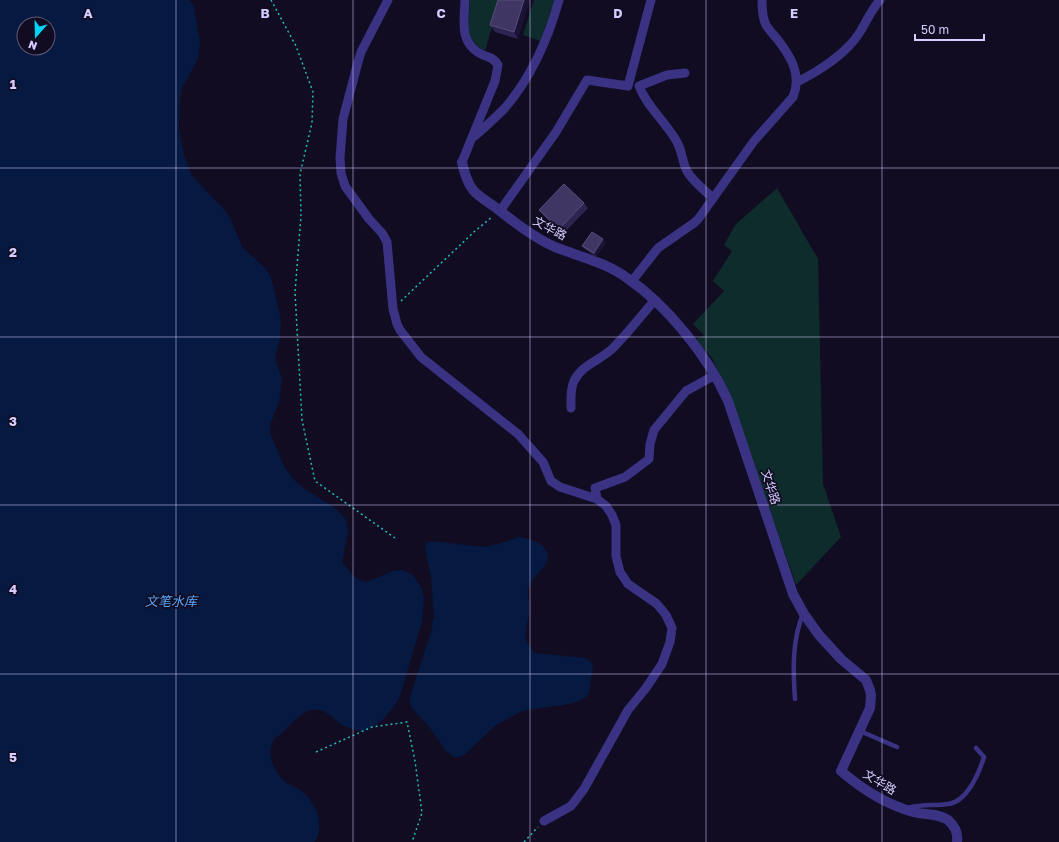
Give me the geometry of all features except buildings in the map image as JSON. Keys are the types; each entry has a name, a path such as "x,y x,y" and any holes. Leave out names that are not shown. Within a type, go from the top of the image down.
{"street":[{"path":"388,0 358,62 344,119 340,158 341,172 345,186 369,219 382,233 387,242 393,309 397,324 421,357 518,434 543,462 551,481 560,487 597,499 606,506 612,515 616,526 616,556 620,572 628,584 662,609 670,621 672,628 670,642 659,670 628,710 580,795 571,806 544,821"},
{"path":"462,162 496,81 498,65 494,60 476,52 467,42 464,32 465,0"},
{"path":"472,140 504,108 527,76 544,45 559,0"},
{"path":"500,210 556,132 587,80 628,86 651,0"},
{"path":"632,281 658,248 694,223 754,141 791,100 797,88 795,68 779,41 766,25 762,0"},
{"path":"797,82 814,74 847,48 860,32 870,13 880,0"},
{"path":"685,73 667,75 639,86 643,96 677,142 682,151 688,173 713,198"},
{"name":"文华路","path":"462,162 466,178 475,192 526,231 547,243 606,265 632,281 654,301 699,351 715,375 728,401 793,594 819,635 841,659 866,680 868,685 871,696 870,708 841,771 857,785 881,800 904,809 937,816 947,820 954,827 957,842"},
{"path":"571,408 572,387 574,380 589,364 613,348 654,301"},
{"path":"597,499 595,488 625,477 648,459 652,434 686,391 715,375"}],"lane":[{"path":"795,699 795,649 799,622 803,612"},
{"path":"860,732 897,747"},
{"path":"904,809 920,805 950,804 962,797 970,788 984,757 976,748"}],"path":[{"path":"271,0 296,46 313,92 312,123 300,174 301,216 295,292 302,420 314,481 395,538"},
{"path":"393,309 475,231 500,210"},
{"path":"316,752 372,727 407,722 415,761 422,813 412,842"},
{"path":"524,842 544,821"}],"green space":[{"path":"470,0 500,0 485,51 473,41 470,35"},
{"path":"534,0 555,0 540,41 523,35"},
{"path":"777,188 818,259 823,484 841,537 796,585 733,404 712,358 696,340 704,335 693,324 724,291 713,281 732,251 724,245 735,225"}],"water":[{"name":"文笔水库","path":"0,0 190,0 194,6 200,42 198,59 182,88 179,129 184,155 192,176 224,209 230,218 243,248 265,268 271,277 281,320 280,337 275,358 282,380 279,402 271,422 270,433 285,468 295,481 303,488 335,508 346,520 348,531 342,563 357,579 368,582 392,571 403,570 413,575 422,589 424,600 422,621 400,696 394,707 385,718 373,727 361,731 344,726 323,711 314,709 304,713 273,741 270,751 272,762 277,772 285,781 305,794 314,806 317,813 319,827 315,842 0,842"},
{"path":"519,537 539,543 547,553 548,558 543,568 532,581 528,589 529,613 526,632 527,643 536,653 585,658 590,661 593,666 589,692 586,697 577,702 522,711 496,725 464,755 454,757 446,751 430,728 412,708 410,703 410,697 431,632 434,616 431,578 425,547 427,542 433,541 482,547 498,544"}]}
